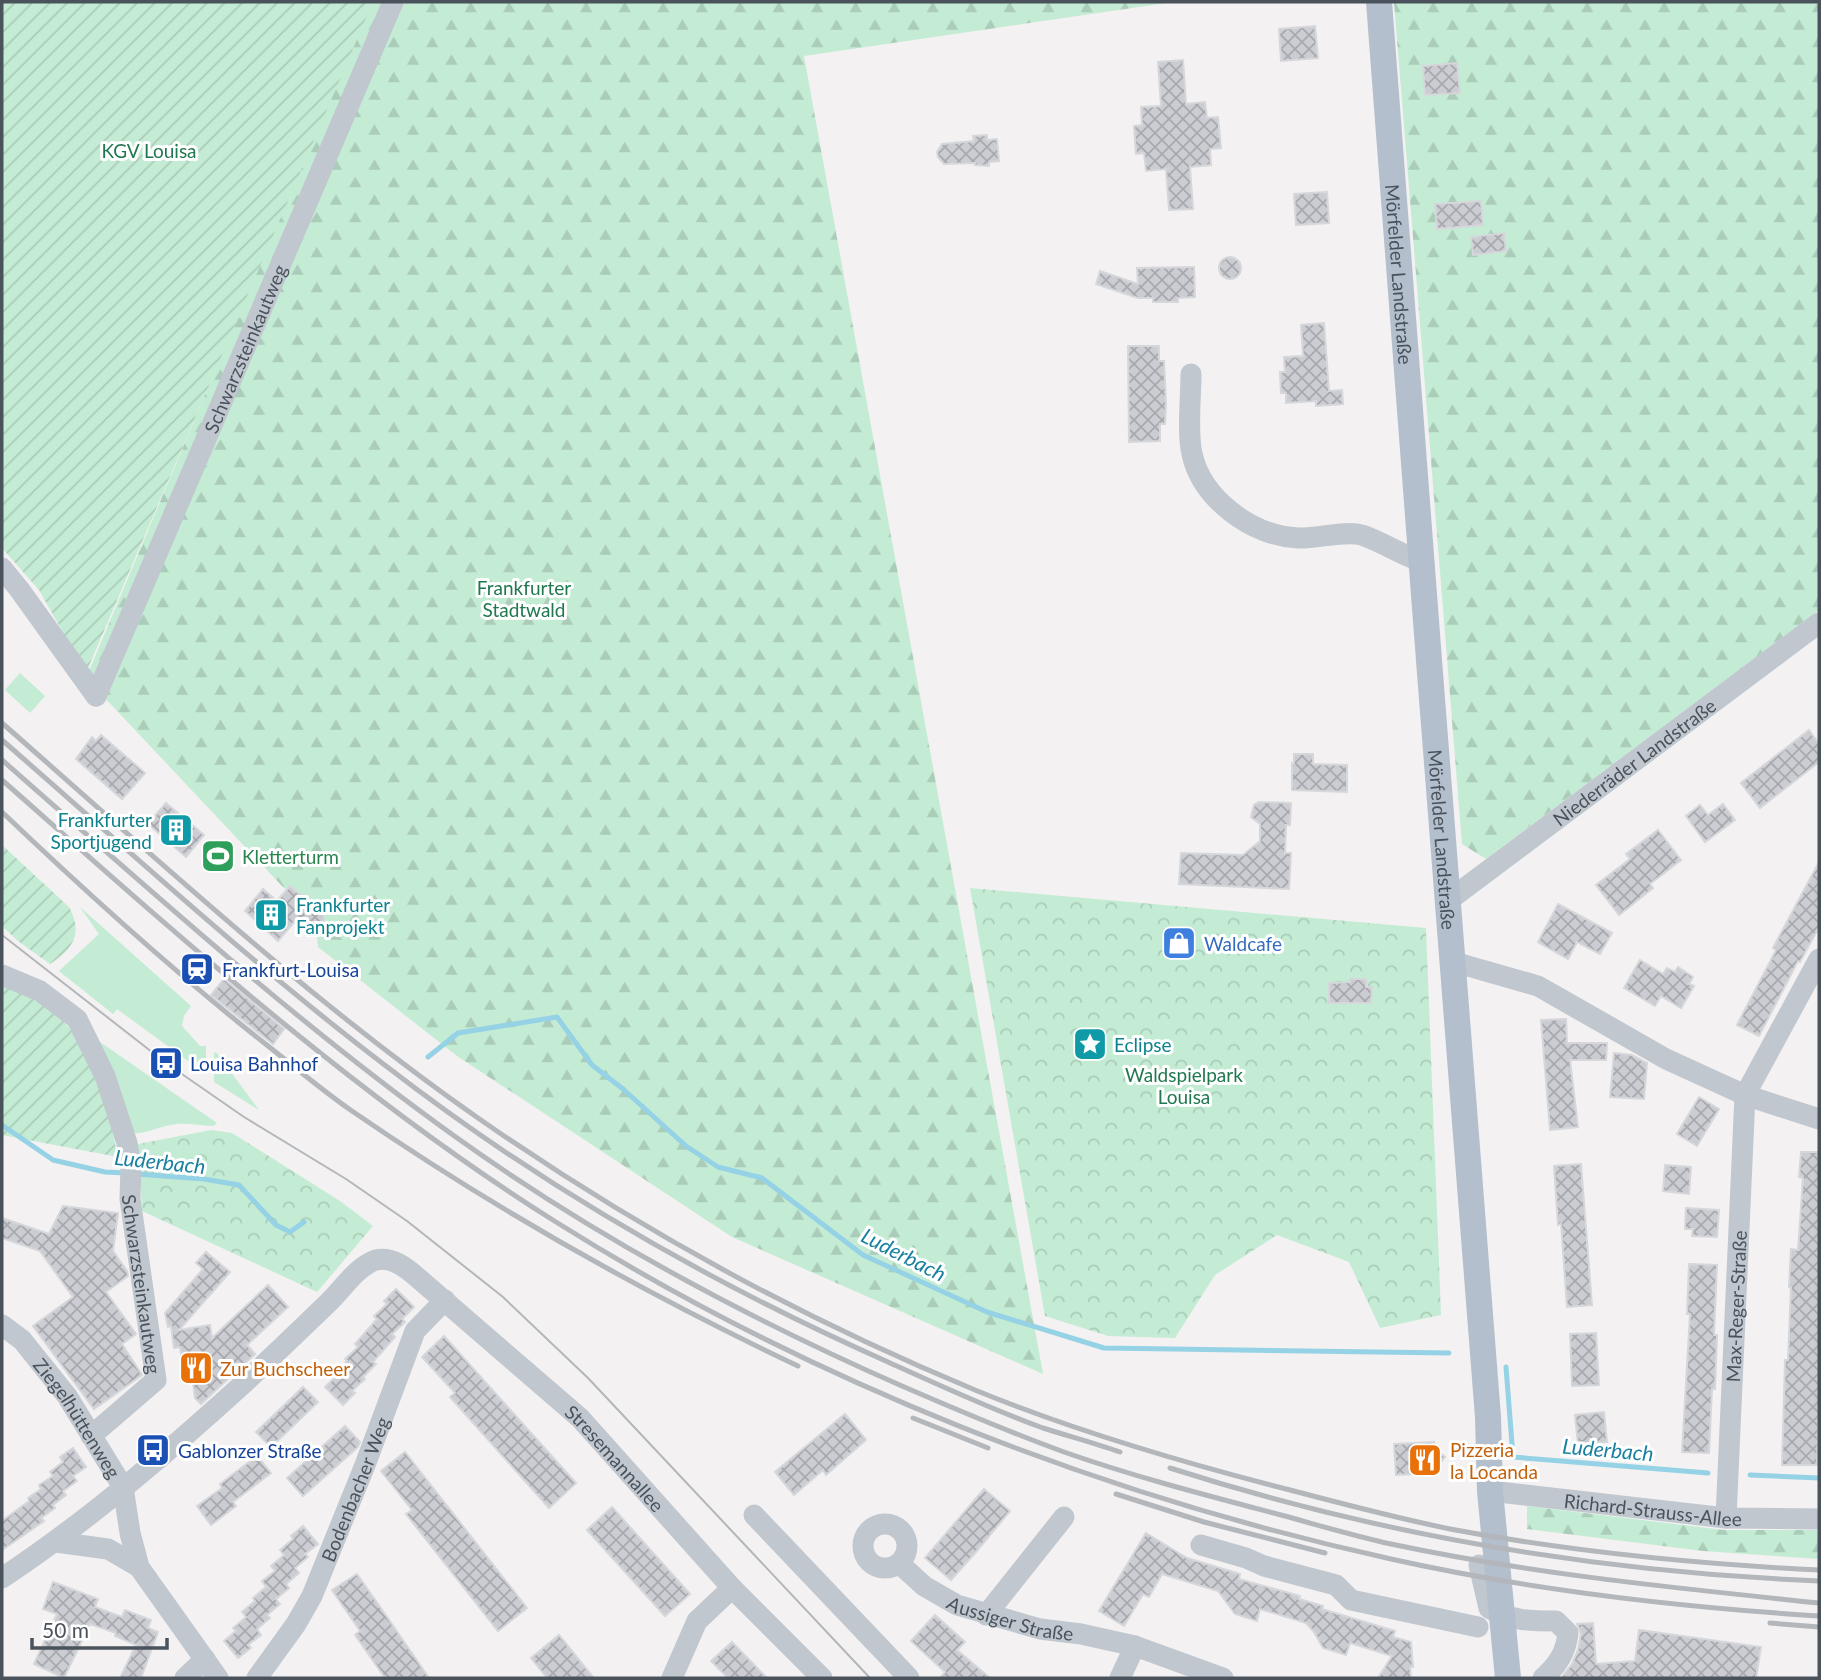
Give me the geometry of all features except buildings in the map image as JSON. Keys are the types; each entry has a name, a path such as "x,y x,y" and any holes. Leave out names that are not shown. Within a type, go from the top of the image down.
{"main road":[{"name":"Mörfelder Landstraße","path":"1379,2 1488,1417 1490,1491 1508,1678"}],"street":[{"name":"Schwarzsteinkautweg","path":"2,568 96,696 393,2"},
{"path":"1191,374 1191,452 1199,478 1221,503 1239,518 1261,529 1296,538 1359,534 1420,561"},
{"name":"Niederräder Landstraße","path":"1449,900 1819,623"},
{"name":"Max-Reger-Straße","path":"1726,1518 1745,1095 1819,959"},
{"path":"1454,962 1538,986 1666,1059 1745,1095 1819,1119"},
{"name":"Schwarzsteinkautweg","path":"2,975 40,991 77,1019 105,1076 127,1143 130,1199 156,1380 91,1437"},
{"name":"Stresemannallee","path":"123,1487 243,1384 362,1268 375,1260 388,1260 403,1266 580,1418 732,1588 822,1678"},
{"name":"Bodenbacher Weg","path":"257,1678 296,1625 312,1596 415,1331 444,1300"},
{"name":"Ziegelhüttenweg","path":"2,1325 22,1340 67,1396 123,1487 130,1533 139,1567 218,1678"},
{"path":"2,1578 56,1542 123,1487"},
{"name":"Richard-Strauss-Allee","path":"1490,1491 1726,1518 1819,1519"},
{"path":"754,1515 909,1678"},
{"path":"986,1615 1064,1517"},
{"name":"Ziegelhüttenweg","path":"56,1542 108,1549 139,1567"},
{"path":"1201,1545 1264,1566 1336,1585 1351,1600 1478,1627"},
{"name":"Aussiger Straße","path":"900,1564 924,1586 957,1605 1040,1629 1081,1633 1135,1646 1223,1678"},
{"path":"1479,1565 1489,1608 1503,1616 1524,1621 1556,1620 1568,1633 1566,1649 1553,1669 1543,1678"},
{"path":"672,1678 697,1621 732,1588"},
{"path":"1120,1678 1135,1646"},
{"path":"185,1678 205,1659"}],"green space":[{"name":"KGV Louisa","path":"2,2 373,2 86,673 39,590 2,548"},
{"name":"Frankfurter Stadtwald","path":"370,2 1173,2 804,56 1043,1374 732,1237 457,1056 318,947 315,914 282,886 86,678"},
{"path":"1394,2 1819,2 1819,610 1486,859 1462,844"},
{"path":"20,673 45,696 30,713 5,690"},
{"path":"2,845 69,907 73,916 74,939 65,952 50,964 2,926"},
{"name":"Waldspielpark Louisa","path":"970,888 1426,928 1441,1315 1380,1328 1349,1262 1277,1235 1215,1275 1175,1338 1108,1336 1045,1316"},
{"path":"80,907 191,1006 184,1016 182,1026 200,1046 206,1046 206,1074 117,1009 113,1014 59,971 99,934"},
{"path":"2,980 46,1006 80,1041 101,1081 118,1157 2,1135"},
{"path":"92,1036 217,1123 213,1126 177,1124 132,1133"},
{"path":"216,1052 259,1110 214,1082"},
{"path":"211,1130 232,1133 340,1201 373,1226 317,1292 142,1211 138,1144"},
{"path":"1527,1506 1724,1530 1819,1530 1819,1559 1703,1551 1527,1529"}],"waterway":[{"name":"Luderbach","path":"428,1057 458,1033 557,1017 592,1065 686,1146 718,1167 762,1178 863,1255 987,1312 1104,1348 1449,1353"},
{"name":"Luderbach","path":"2,1125 53,1160 105,1172 126,1173"},
{"name":"Luderbach","path":"136,1174 204,1179 239,1185 276,1225 290,1232 304,1222"},
{"name":"Luderbach","path":"1506,1367 1513,1457 1708,1473"},
{"name":"Luderbach","path":"1750,1475 1819,1478"}],"tram line":[{"path":"2,935 166,1063 244,1117 346,1179 407,1221 503,1297 588,1378 870,1678"}],"railway":[{"path":"2,723 294,977 415,1073 478,1118 657,1233 782,1301 910,1362 1013,1405 1131,1446 1390,1516 1496,1537 1588,1550 1819,1570"},
{"path":"2,740 191,906 336,1027 444,1110 566,1191 692,1265 822,1331 1004,1413 1120,1452"},
{"path":"2,760 279,1000 453,1135 506,1172 615,1240 728,1303 843,1360 962,1412 1064,1452 1172,1486 1363,1538 1444,1555 1551,1572 1819,1603"},
{"path":"2,780 270,1012 410,1122 482,1173 556,1222 653,1280 752,1333 855,1382 959,1426 1066,1466 1173,1502 1282,1533 1391,1559 1497,1580 1658,1602 1819,1616"},
{"path":"2,812 166,962 352,1111 460,1182 570,1248 683,1309 798,1366"},
{"path":"913,1418 988,1448"},
{"path":"1170,1468 1329,1513 1490,1546 1654,1569 1819,1581"},
{"path":"1116,1494 1204,1522 1325,1553"},
{"path":"1770,1623 1819,1627"}],"place":[{"name":"Frankfurter Sportjugend","path":"176,830"},
{"name":"Kletterturm","path":"218,856"},
{"name":"Frankfurter Fanprojekt","path":"271,915"},
{"name":"Waldcafe","path":"1179,943"},
{"name":"Frankfurt-Louisa","path":"197,969"},
{"name":"Eclipse","path":"1090,1044"},
{"name":"Louisa Bahnhof","path":"166,1063"},
{"name":"Zur Buchscheer","path":"196,1368"},
{"name":"Gablonzer Straße","path":"153,1450"},
{"name":"Pizzeria la Locanda","path":"1425,1460"}]}
